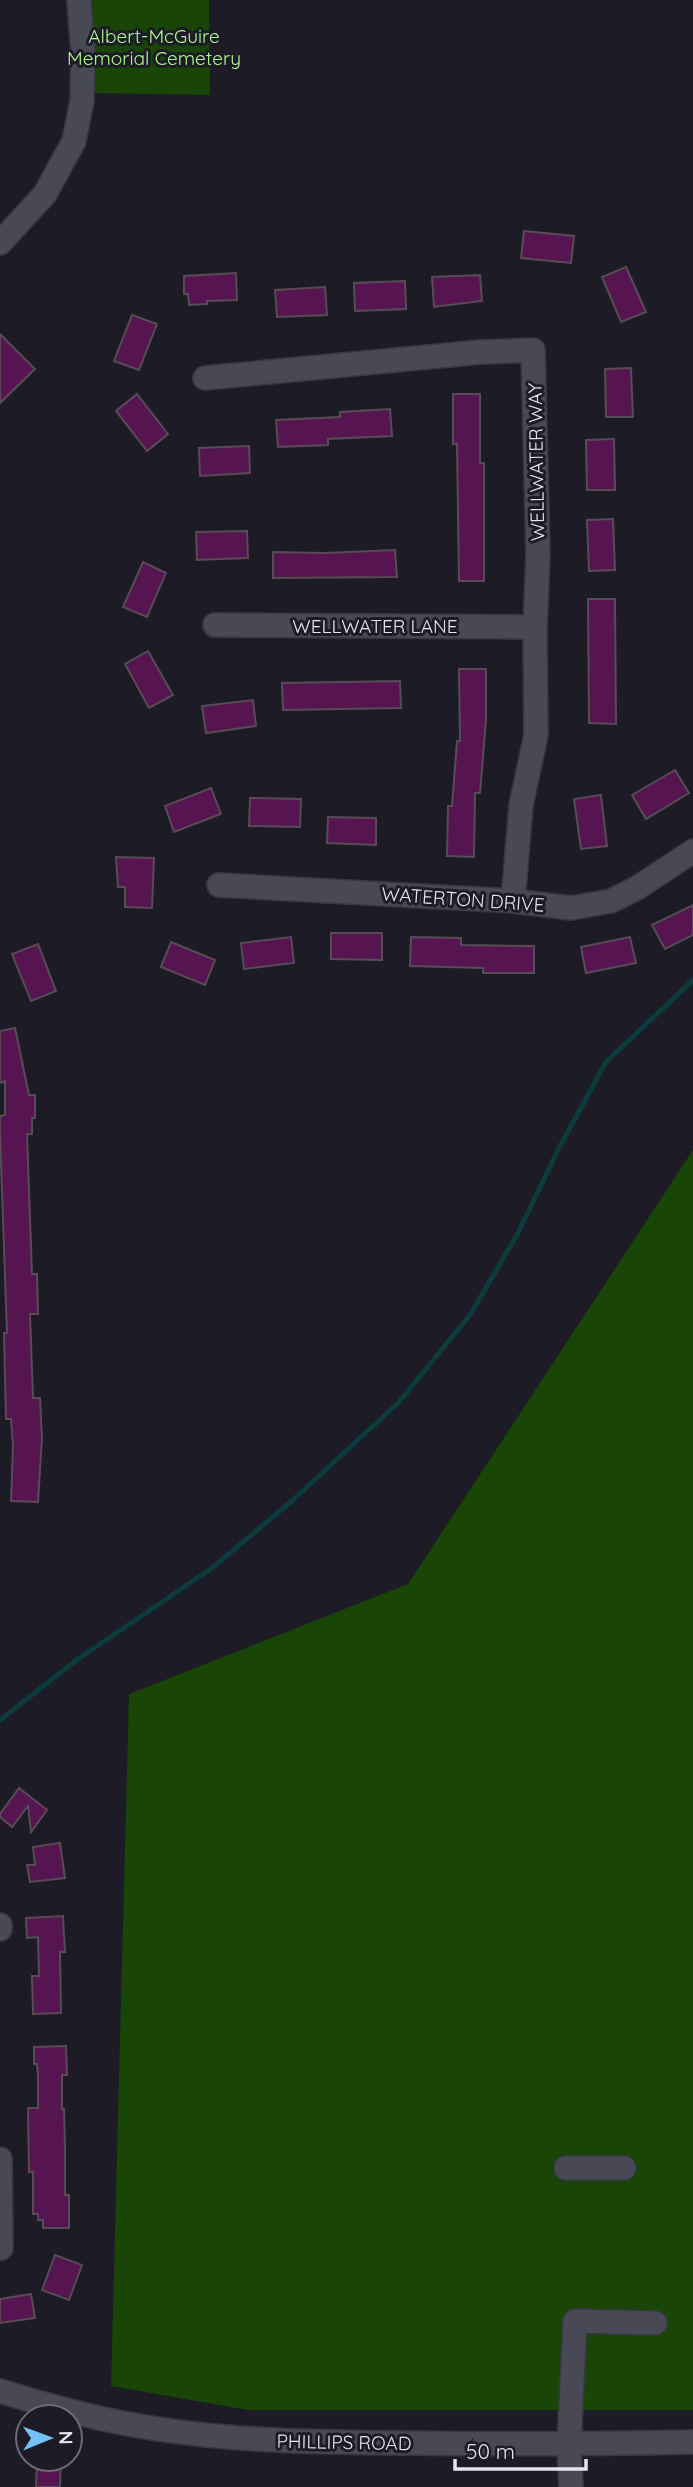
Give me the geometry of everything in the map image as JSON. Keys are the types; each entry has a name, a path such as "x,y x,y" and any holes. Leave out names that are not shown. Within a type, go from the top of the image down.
{"street":[{"path":"0,243 45,194 74,141 82,101 83,54 79,0"},
{"name":"WELLWATER WAY","path":"205,377 481,352 533,350 538,556 535,627 536,735 521,805 513,901"},
{"name":"WELLWATER LANE","path":"215,625 535,627"},
{"name":"WATERTON DRIVE","path":"219,885 513,901 571,908 611,901 638,888 693,851"},
{"path":"0,2159 1,2248"},
{"path":"566,2168 624,2168"},
{"path":"571,2487 569,2445 575,2321 656,2323"},
{"name":"PHILLIPS ROAD","path":"0,2391 78,2414 129,2424 207,2436 286,2442 569,2445 693,2442"}],"green space":[{"name":"Albert-McGuire Memorial Cemetery","path":"90,0 209,0 210,95 92,93"},
{"path":"693,1150 693,2410 248,2410 111,2386 129,1694 408,1584"}],"building":[{"path":"524,231 574,236 571,263 521,258"},
{"path":"626,267 646,312 621,322 602,277"},
{"path":"236,273 237,300 207,301 207,304 189,305 188,294 184,294 184,276"},
{"path":"480,275 482,301 434,307 432,277"},
{"path":"405,281 406,309 355,311 354,283"},
{"path":"325,287 327,315 277,317 275,290"},
{"path":"132,315 157,324 139,370 114,361"},
{"path":"0,334 35,369 0,403"},
{"path":"631,368 633,417 606,417 605,369"},
{"path":"137,394 168,434 147,451 116,411"},
{"path":"453,394 480,394 480,463 484,463 484,581 459,581 457,444 453,444"},
{"path":"390,409 392,436 328,439 328,445 278,447 276,420 340,417 340,412"},
{"path":"614,439 615,490 587,490 586,440"},
{"path":"249,446 250,473 200,476 199,448"},
{"path":"613,519 615,570 589,571 587,520"},
{"path":"247,531 248,558 197,560 196,532"},
{"path":"395,550 397,577 273,578 273,552"},
{"path":"143,562 166,573 147,617 123,607"},
{"path":"588,599 615,599 616,724 589,723"},
{"path":"148,651 173,695 149,708 125,664"},
{"path":"459,669 486,669 486,720 480,793 475,793 474,857 447,856 448,806 452,806 457,741 460,741"},
{"path":"400,681 401,708 283,710 282,683"},
{"path":"253,700 256,726 206,733 202,706"},
{"path":"675,770 689,793 646,819 632,795"},
{"path":"211,788 221,814 174,832 165,806"},
{"path":"601,795 607,846 581,849 574,799"},
{"path":"250,798 301,799 300,827 249,826"},
{"path":"328,817 376,818 376,845 327,843"},
{"path":"116,857 154,858 152,908 125,907 125,887 118,887"},
{"path":"693,905 693,935 665,949 652,925"},
{"path":"331,933 382,933 382,960 331,959"},
{"path":"291,937 294,963 244,969 241,943"},
{"path":"411,937 461,938 461,945 534,946 534,973 483,973 483,968 410,966"},
{"path":"630,937 636,963 586,973 581,947"},
{"path":"171,942 215,960 205,985 161,967"},
{"path":"38,944 56,991 31,1001 12,954"},
{"path":"15,1028 29,1095 35,1095 32,1134 27,1134 32,1274 37,1274 38,1314 30,1314 33,1398 40,1398 42,1438 38,1502 11,1501 13,1446 11,1419 6,1419 4,1333 7,1333 0,1134 0,1116 5,1115 5,1081 0,1083 0,1031"},
{"path":"19,1788 47,1810 31,1832 28,1806 12,1827 0,1817"},
{"path":"60,1843 65,1878 30,1882 27,1865 35,1865 33,1847"},
{"path":"63,1916 65,1952 60,1952 61,2013 33,2014 32,1976 39,1976 38,1937 27,1938 26,1918"},
{"path":"66,2046 67,2075 62,2075 62,2109 69,2228 43,2228 43,2220 38,2220 38,2214 33,2214 33,2172 29,2172 28,2108 38,2108 34,2047"},
{"path":"55,2255 82,2265 69,2300 42,2290"},
{"path":"31,2294 35,2318 0,2323 0,2299"},
{"path":"37,2473 60,2473 60,2487 36,2487"}],"waterway":[{"path":"0,1720 78,1659 212,1568 294,1499 399,1402 470,1315 517,1235 559,1148 606,1062 693,980"}]}
